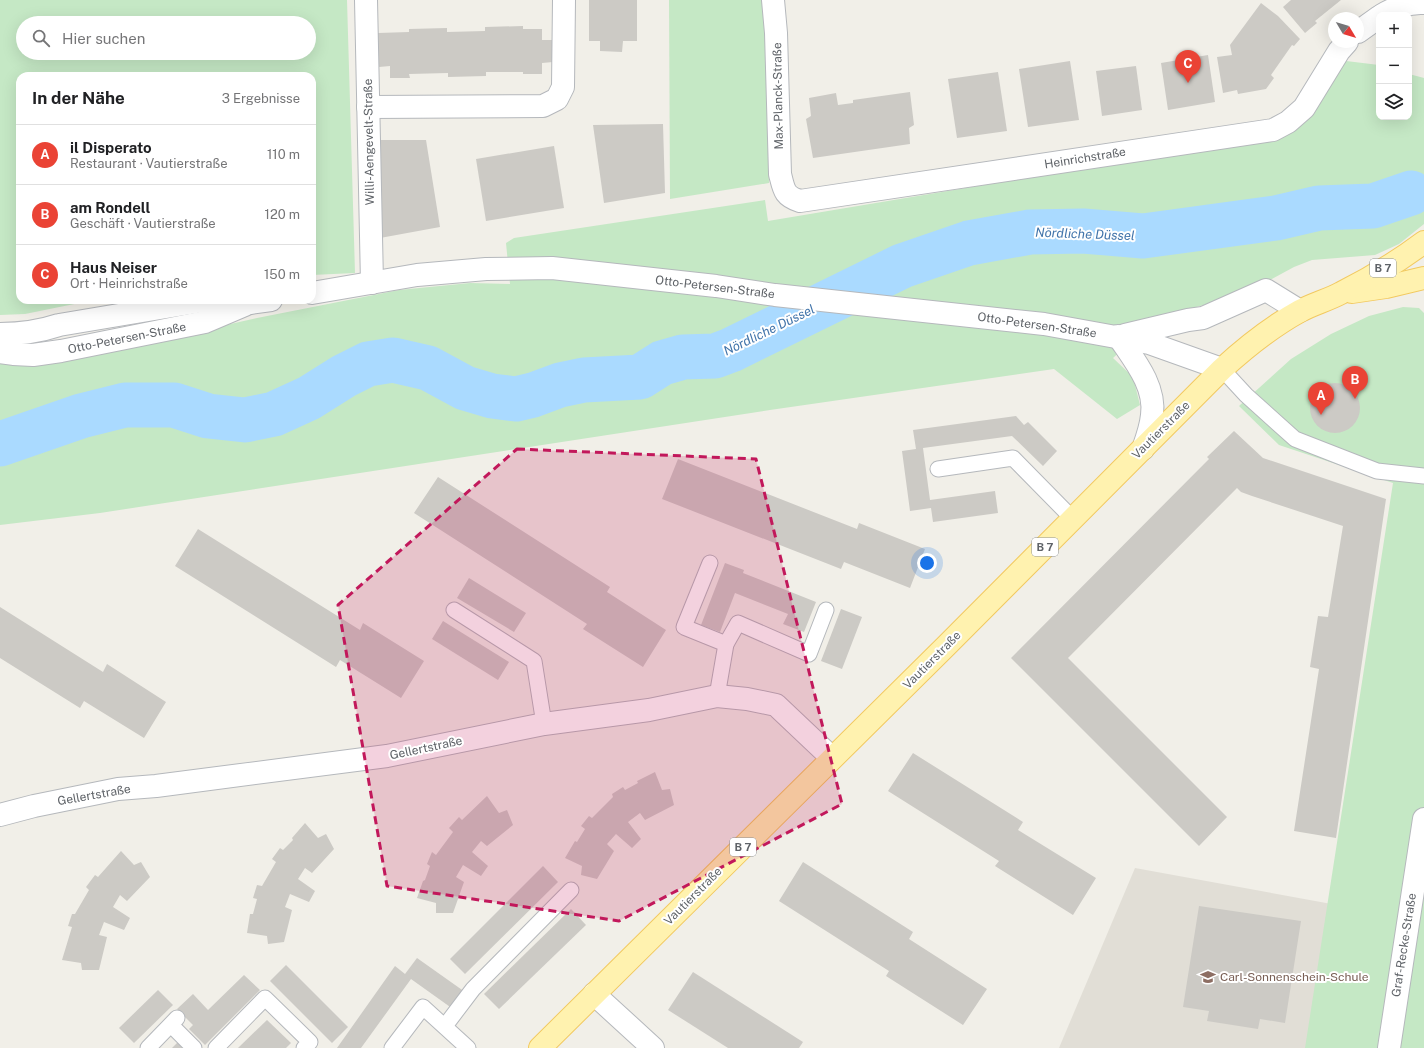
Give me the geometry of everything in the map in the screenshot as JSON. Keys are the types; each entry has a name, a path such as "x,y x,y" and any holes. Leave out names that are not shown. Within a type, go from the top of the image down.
{"main road":[{"name":"B 7","path":"1341,293 1412,251 1424,242"},
{"name":"B 7","path":"1341,293 1418,282"},
{"name":"Vautierstraße","path":"540,1048 946,646 1222,369 1253,342 1278,324 1300,311 1341,293"}],"street":[{"name":"Willi-Aengevelt-Straße","path":"366,0 372,283"},
{"path":"368,107 543,106 557,99 563,87 564,0"},
{"name":"Max-Planck-Straße","path":"774,0 780,174 784,191"},
{"path":"1387,12 1409,4 1424,3"},
{"path":"1364,28 1376,19"},
{"name":"Heinrichstraße","path":"784,191 792,198 800,201 1273,130 1288,122 1304,108 1342,48"},
{"name":"Otto-Petersen-Straße","path":"316,292 416,274 486,269 552,268 716,286 775,296 1044,324 1118,336 1149,343 1222,369"},
{"name":"Otto-Petersen-Straße","path":"1118,336 1203,318 1266,290 1300,311"},
{"name":"Otto-Petersen-Straße","path":"0,334 40,332 59,325 184,304"},
{"name":"Otto-Petersen-Straße","path":"0,352 33,355 61,351 205,322 254,304"},
{"path":"1118,336 1146,380 1152,398 1150,428 1143,449"},
{"name":"Gellertstraße","path":"0,815 118,788 156,786 387,756 544,724 649,710 718,696 748,699 776,705 832,758"},
{"name":"Graf-Recke-Straße","path":"1389,1048 1424,819"},
{"path":"594,994 653,1048"}],"lane":[{"path":"1222,369 1246,395 1295,438 1377,470 1424,476"},
{"path":"938,469 1012,458 1073,519"},
{"path":"710,563 684,627 726,644"},
{"path":"454,610 534,661 544,724"},
{"path":"718,696 726,644 738,623 809,654 826,610"},
{"path":"445,1026 473,989 571,890"},
{"path":"216,1048 266,998 310,1042 304,1048"},
{"path":"392,1048 423,1007 468,1048"},
{"path":"148,1048 174,1022 194,1048"}],"highlighted area":[{"path":"517,449 756,459 842,804 619,921 387,886 338,605"}],"shaded area":[{"name":"Carl-Sonnenschein-Schule","path":"1135,868 1337,905 1316,1048 1059,1048"}],"green space":[{"path":"0,0 347,0 355,273 316,275 316,72 16,72 16,304 74,304 25,314 0,315"},
{"path":"669,0 764,0 769,183 670,199"},
{"path":"1338,60 1376,65 1376,120 1412,120 1412,75 1424,78 1424,224 1399,244 1375,255 1312,260 1294,267 1270,280 1222,300 1156,318 1113,358 1133,377 1140,405 1117,419 1054,369 770,410 100,513 0,525 0,358 128,347 257,318 399,290 470,283 510,284 506,243 514,238 765,200 768,221 1270,137"},
{"path":"1403,307 1419,308 1424,313 1424,1048 1305,1048 1393,483 1279,445 1239,406 1291,359 1331,334 1369,316"}],"building":[{"path":"589,0 637,0 637,41 623,41 622,52 600,51 600,41 589,41"},
{"path":"1291,0 1341,0 1315,21 1317,23 1305,33 1283,7"},
{"path":"1261,3 1278,16 1300,39 1294,46 1292,45 1271,75 1274,78 1266,89 1238,94 1237,90 1223,93 1217,57 1232,55 1230,45"},
{"path":"523,26 523,29 542,29 542,40 553,40 553,62 542,63 542,74 523,74 523,72 486,72 486,76 448,77 448,73 409,74 410,78 390,78 390,66 379,67 378,33 409,32 409,29 447,28 447,32 485,31 485,27"},
{"path":"1208,55 1215,102 1168,110 1161,63"},
{"path":"1070,61 1079,120 1028,127 1019,69"},
{"path":"1136,66 1142,110 1102,116 1096,71"},
{"path":"998,72 1007,131 957,138 948,79"},
{"path":"910,92 914,125 909,128 910,144 813,158 806,119 811,116 809,98 836,93 838,105 853,103 853,100"},
{"path":"663,124 665,193 604,203 593,125"},
{"path":"380,140 426,140 440,227 380,238"},
{"path":"554,146 564,208 486,221 476,159"},
{"path":"1330,383 1340,383 1353,390 1360,403 1360,413 1353,426 1340,433 1330,433 1321,429 1314,422 1310,413 1310,403 1314,394 1321,387"},
{"path":"1016,416 1024,425 1028,422 1057,451 1043,466 1012,436 923,448 930,500 995,491 998,513 933,522 931,508 910,511 902,451 916,449 913,430"},
{"path":"1234,431 1263,458 1386,499 1336,838 1294,831 1319,669 1310,667 1318,616 1328,617 1343,526 1252,496 1241,492 1237,488 1068,658 1227,817 1199,846 1011,658 1209,459 1207,457"},
{"path":"678,459 857,529 859,523 925,549 910,588 844,562 841,569 662,499"},
{"path":"438,477 610,587 607,592 666,630 643,667 583,629 587,624 414,513"},
{"path":"198,529 360,630 363,623 424,661 401,698 340,660 336,667 175,566"},
{"path":"725,563 744,570 743,573 816,602 804,632 783,624 788,614 735,593 720,632 701,625"},
{"path":"469,578 526,613 514,632 457,598"},
{"path":"0,607 103,672 107,664 166,702 144,738 84,701 80,708 0,658"},
{"path":"841,609 862,617 842,669 821,661"},
{"path":"443,621 509,662 498,680 432,639"},
{"path":"913,753 1023,822 1018,830 1096,878 1073,915 995,866 999,861 888,791"},
{"path":"655,772 662,790 670,789 674,805 645,820 640,813 628,822 641,839 632,848 616,834 607,844 614,851 597,879 581,875 582,866 565,858 575,841 577,842 585,829 581,826 589,816 592,818 613,797 612,794 623,787 625,790 638,783 637,781"},
{"path":"487,796 499,813 507,810 513,825 487,846 481,841 472,852 488,866 481,876 463,865 456,877 464,882 453,913 436,913 436,903 417,898 430,866 427,864 432,852 436,855 453,832 449,828 459,817 462,820"},
{"path":"305,823 318,838 326,834 334,849 312,873 305,868 298,879 315,891 309,902 290,894 285,907 292,910 284,942 268,944 267,936 247,933 250,914 253,914 257,899 253,898 257,885 262,886 276,862 272,859 280,848 283,850 293,840 292,838"},
{"path":"121,851 134,865 141,862 150,877 127,901 120,895 113,907 130,918 124,930 104,922 99,935 107,937 99,970 82,970 81,963 62,960 72,927 68,926 72,914 75,914 89,890 86,887 95,875 98,877"},
{"path":"803,862 913,932 909,939 987,989 963,1025 886,976 889,971 779,901"},
{"path":"543,866 558,882 465,974 450,959"},
{"path":"1199,906 1301,921 1285,1023 1260,1019 1258,1029 1207,1021 1209,1011 1183,1007"},
{"path":"571,909 586,925 499,1009 484,994"},
{"path":"417,958 465,992 453,1009 411,979 361,1048 337,1048 395,966 405,974"},
{"path":"286,965 348,1027 332,1043 270,981"},
{"path":"693,972 803,1042 799,1048 728,1048 668,1010"},
{"path":"244,975 260,990 205,1045 189,1029 193,1025 177,1009 193,994 208,1010"},
{"path":"158,990 173,1005 134,1043 119,1028"},
{"path":"267,1020 291,1043 286,1048 238,1048"},
{"path":"178,1042 184,1048 172,1048"}],"waterway":[{"name":"Nördliche Düssel","path":"0,444 81,416 125,405 174,405 208,416 245,420 274,414 309,398 344,376 368,364 393,360 428,368 465,388 492,396 516,399 533,395 560,385 584,380 640,377 662,363 683,357 715,356 731,350 902,266 969,243 1030,232 1083,231 1143,236 1276,218 1319,208 1373,206 1411,193"}],"place":[{"name":"Haus Neiser","path":"1188,83"},
{"name":"am Rondell","path":"1355,399"},
{"name":"il Disperato","path":"1321,415"},
{"name":"Carl-Sonnenschein-Schule","path":"1208,977"}]}
